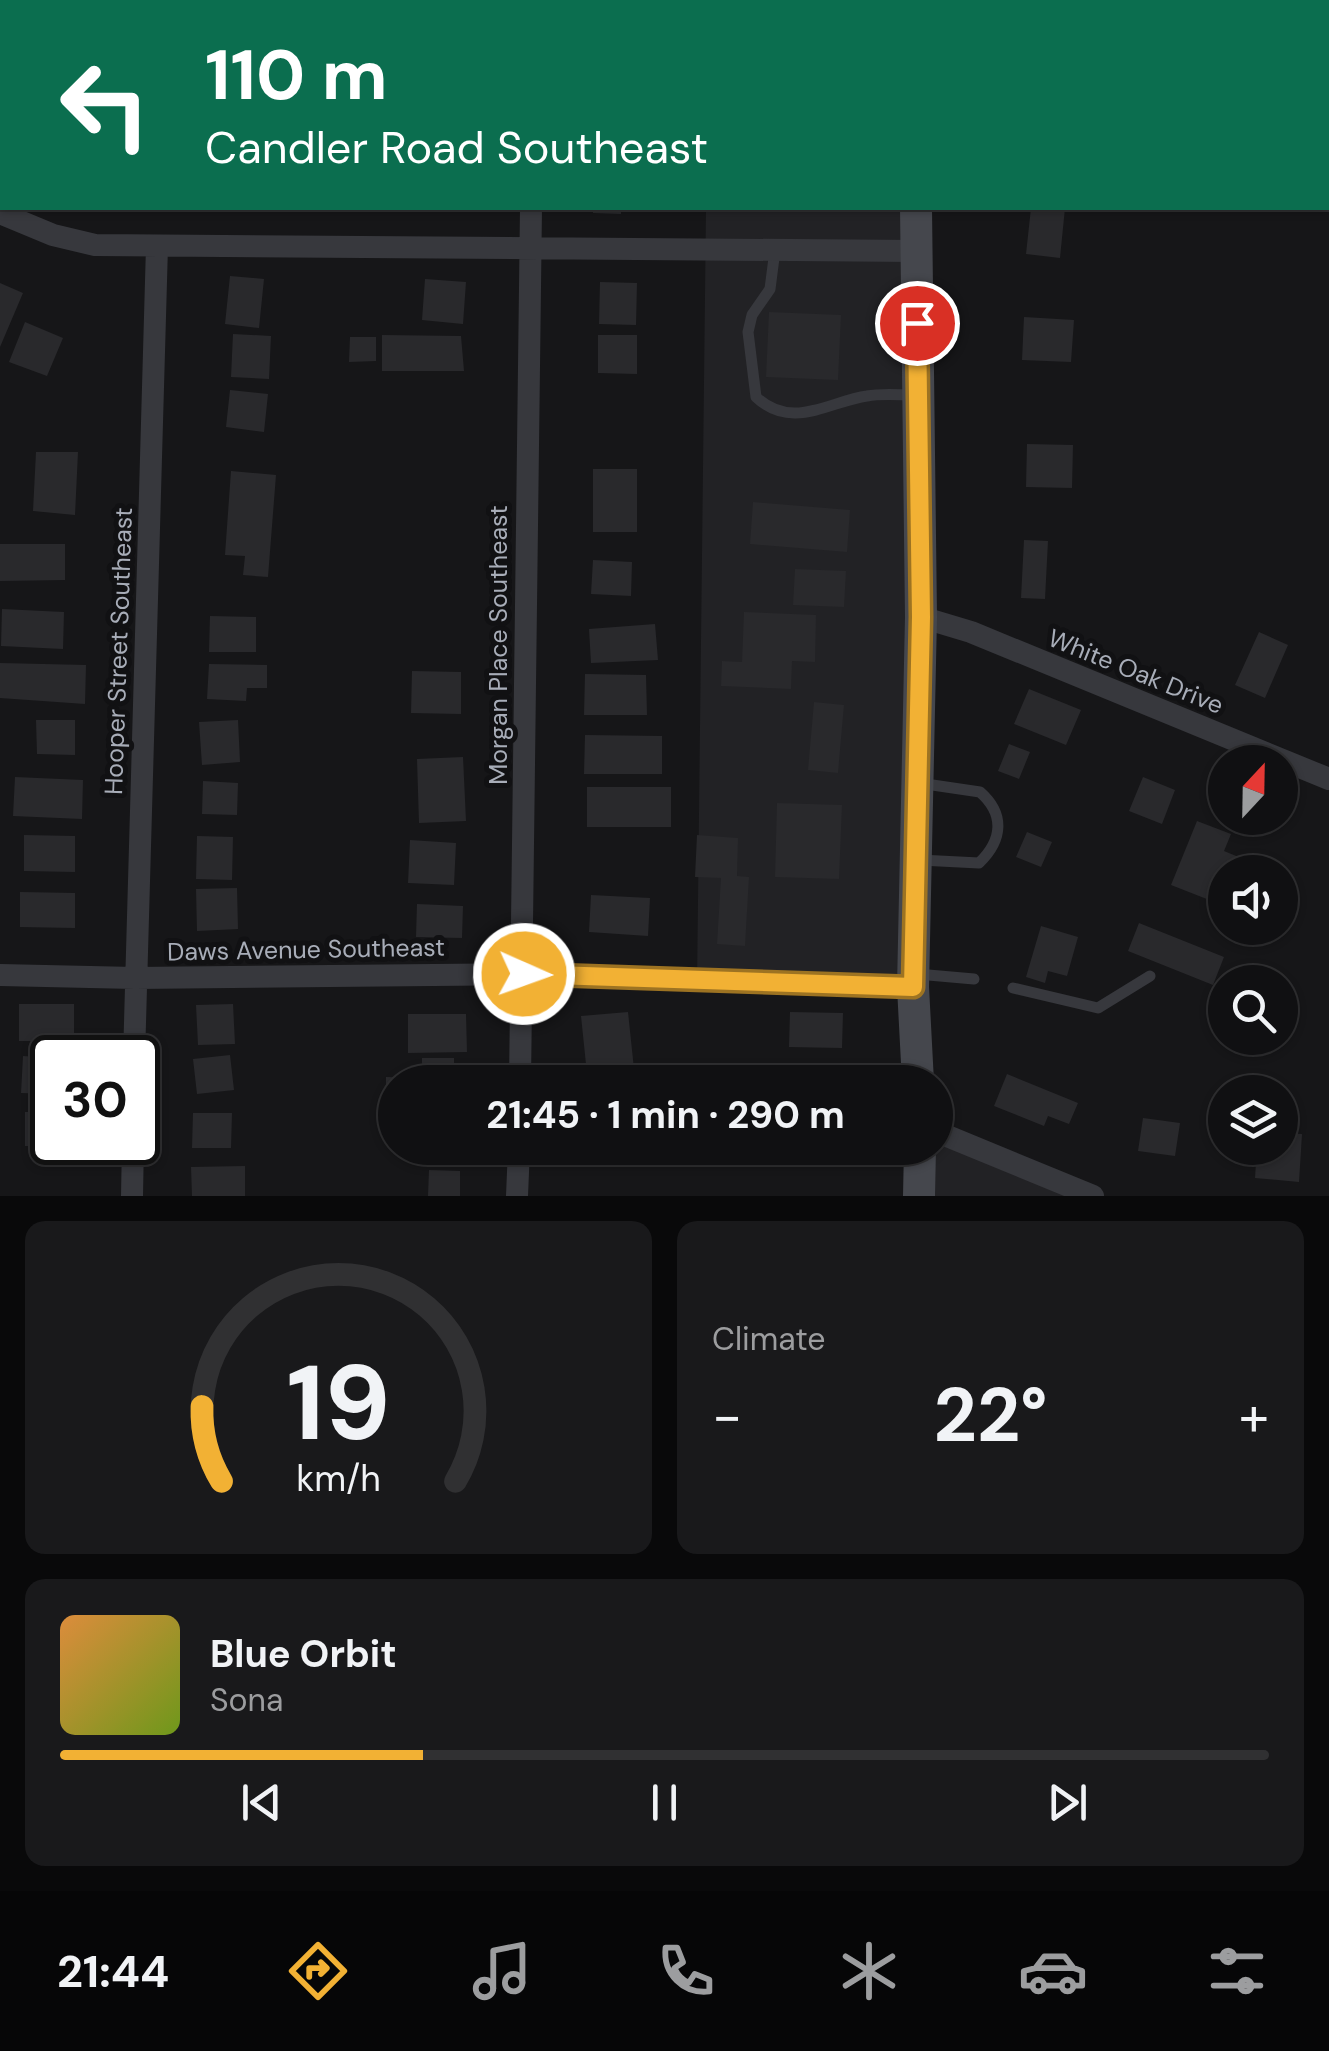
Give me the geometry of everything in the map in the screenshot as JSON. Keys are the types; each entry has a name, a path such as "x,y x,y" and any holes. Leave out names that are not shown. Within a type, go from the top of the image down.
{"main road":[{"path":"916,210 921,617 913,980 917,1065"},
{"path":"919,1196 920,1165"}],"street":[{"name":"Morgan Place Southeast","path":"521,1065 531,210"},
{"path":"0,213 53,235 94,245 916,251"},
{"name":"Hooper Street Southeast","path":"134,1035 158,246"},
{"name":"White Oak Drive","path":"921,617 971,632 1329,780"},
{"name":"Daws Avenue Southeast","path":"0,975 135,978 524,974 913,980"},
{"path":"953,1138 1092,1196"},
{"path":"132,1165 132,1196"},
{"path":"517,1196 518,1165"}],"lane":[{"path":"775,250 770,288 752,315 748,332 756,397 777,410 810,412 866,396 918,395"},
{"path":"915,860 979,863 998,834 998,815 980,792 917,783"},
{"path":"1013,988 1098,1008 1150,976"},
{"path":"913,980 974,979"}],"shaded area":[{"path":"706,210 923,210 913,987 697,986"},
{"path":"953,1149 1094,1196 920,1196 929,1165 953,1165"}],"building":[{"path":"593,210 621,210 621,214"},
{"path":"1031,210 1065,210 1060,258 1026,254"},
{"path":"230,276 264,279 259,328 225,324"},
{"path":"425,279 466,282 463,324 422,320"},
{"path":"600,282 637,283 636,325 599,324"},
{"path":"0,283 23,293 0,347"},
{"path":"769,312 841,315 838,380 766,377"},
{"path":"1024,317 1074,320 1071,362 1022,360"},
{"path":"25,322 63,338 47,376 9,362"},
{"path":"233,334 271,336 269,379 231,377"},
{"path":"382,335 461,336 464,371 382,371"},
{"path":"598,335 637,335 637,374 598,373"},
{"path":"350,337 376,337 376,361 349,362"},
{"path":"230,390 268,394 264,432 226,427"},
{"path":"1027,444 1073,445 1072,488 1026,487"},
{"path":"36,452 78,452 75,515 33,511"},
{"path":"593,469 637,469 637,532 593,532"},
{"path":"231,471 276,475 268,577 243,575 245,556 225,555"},
{"path":"753,502 850,510 847,552 750,544"},
{"path":"1024,540 1048,541 1045,599 1021,598"},
{"path":"0,544 65,544 65,580 0,581"},
{"path":"593,560 632,562 631,596 591,594"},
{"path":"795,569 846,571 844,607 793,605"},
{"path":"2,609 64,612 63,649 1,646"},
{"path":"744,612 816,615 815,662 792,661 791,689 721,686 722,661 742,662"},
{"path":"210,616 256,617 256,652 209,652"},
{"path":"655,624 658,660 591,663 589,629"},
{"path":"1259,632 1288,645 1265,698 1235,685"},
{"path":"0,663 86,665 85,704 0,698"},
{"path":"209,664 267,665 267,688 247,688 246,701 207,699"},
{"path":"412,671 461,672 461,714 411,713"},
{"path":"585,674 646,675 647,715 584,715"},
{"path":"1029,689 1081,710 1066,745 1014,724"},
{"path":"814,702 844,705 838,773 808,770"},
{"path":"36,720 75,720 75,755 37,754"},
{"path":"238,720 240,762 202,765 199,722"},
{"path":"585,735 662,736 662,774 584,774"},
{"path":"1009,744 1030,752 1019,779 998,771"},
{"path":"463,757 466,821 419,823 417,759"},
{"path":"15,777 83,780 82,819 13,816"},
{"path":"1143,777 1175,790 1162,824 1129,811"},
{"path":"203,781 238,783 237,815 202,814"},
{"path":"587,787 671,787 671,827 587,827"},
{"path":"777,803 842,805 839,879 775,877"},
{"path":"1197,821 1208,825 1208,835 1231,835 1224,851 1234,855 1208,855 1208,900 1171,885"},
{"path":"1027,832 1052,842 1041,867 1016,857"},
{"path":"24,835 75,836 75,872 24,871"},
{"path":"697,835 738,838 737,876 749,877 745,946 717,944 721,878 695,877"},
{"path":"197,836 233,837 232,880 196,879"},
{"path":"410,840 456,843 454,885 408,883"},
{"path":"237,888 238,929 197,931 196,889"},
{"path":"20,892 75,893 75,928 20,927"},
{"path":"591,895 650,898 648,936 589,932"},
{"path":"417,904 463,906 462,938 416,937"},
{"path":"1139,923 1224,957 1221,965 1208,965 1208,983 1128,951"},
{"path":"1041,926 1078,937 1067,976 1048,971 1045,983 1026,977"},
{"path":"19,1004 74,1004 74,1035 30,1035 30,1041 19,1041"},
{"path":"233,1004 235,1044 198,1045 196,1005"},
{"path":"628,1012 634,1065 586,1065 581,1016"},
{"path":"790,1012 843,1013 842,1048 789,1047"},
{"path":"408,1014 466,1014 467,1052 408,1053"},
{"path":"230,1055 234,1090 197,1094 193,1059"},
{"path":"23,1056 30,1056 30,1093 21,1093"},
{"path":"422,1058 454,1058 454,1065 422,1065"},
{"path":"1007,1074 1078,1103 1069,1124 1048,1116 1044,1126 994,1106"},
{"path":"25,1112 30,1112 30,1146 25,1146"},
{"path":"193,1113 232,1113 231,1148 192,1148"},
{"path":"1143,1118 1180,1123 1175,1156 1138,1151"},
{"path":"1298,1134 1302,1134 1299,1182 1255,1178 1256,1165 1298,1165"},
{"path":"245,1166 245,1196 192,1196 191,1167"},
{"path":"429,1170 460,1171 460,1196 428,1196"}],"route":[{"path":"524,974 913,987 921,617 917,323"}]}
